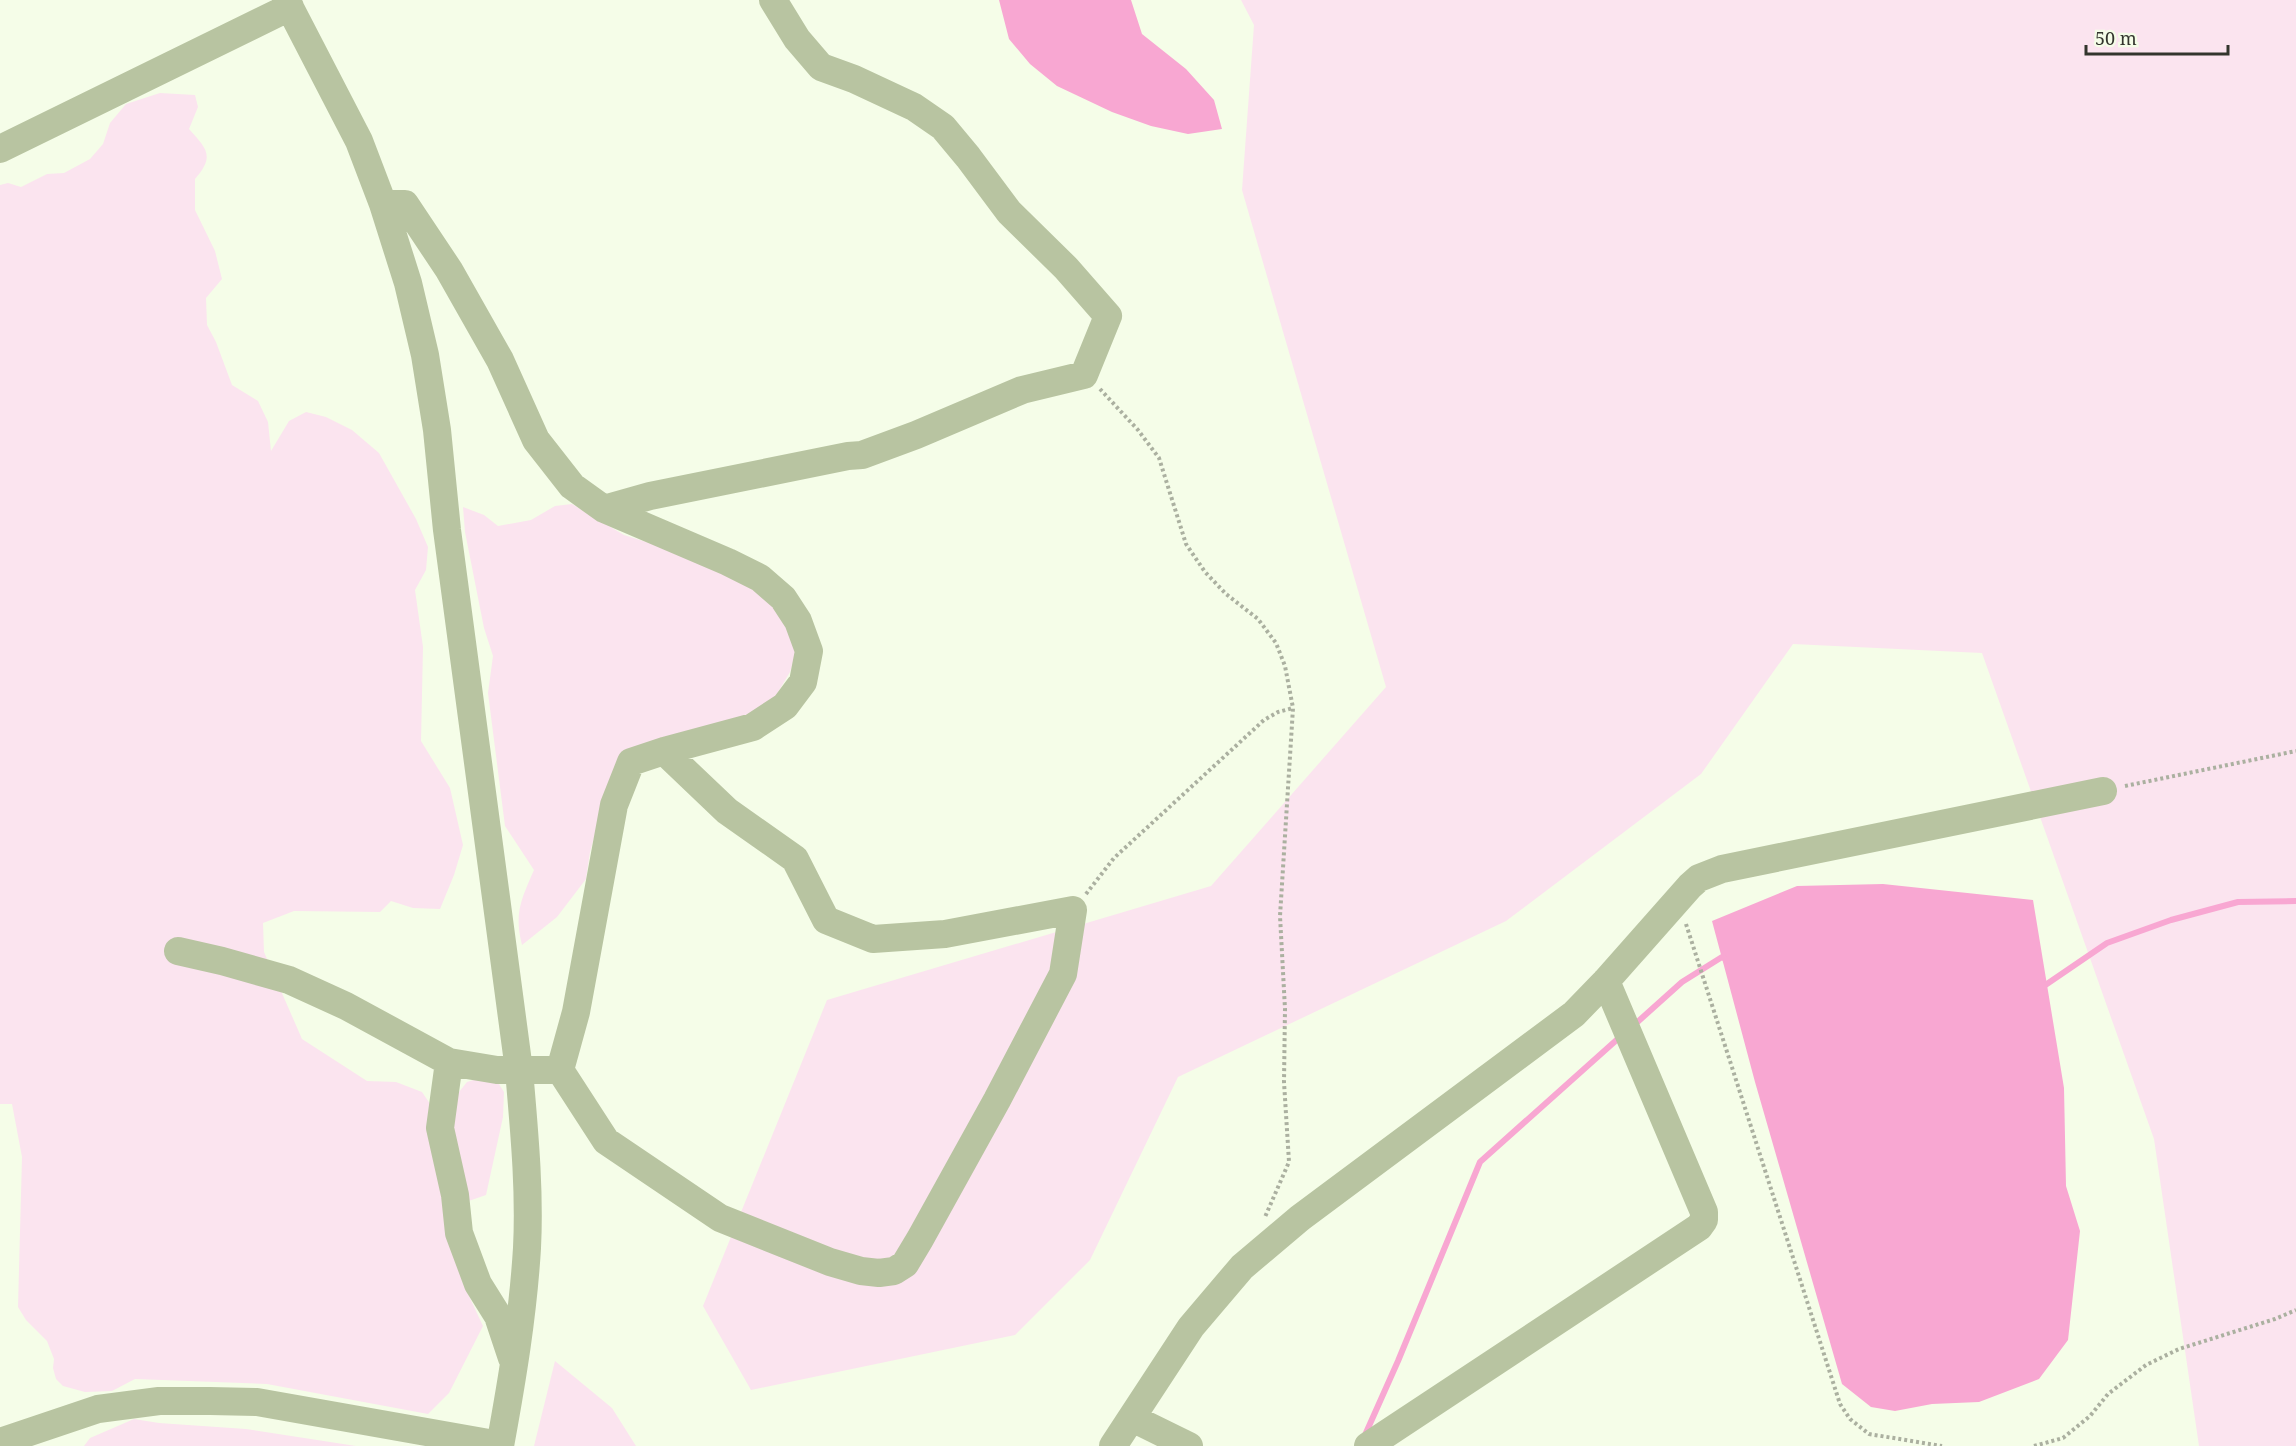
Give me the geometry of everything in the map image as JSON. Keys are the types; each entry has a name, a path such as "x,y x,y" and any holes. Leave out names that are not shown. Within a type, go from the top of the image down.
{"street":[{"path":"604,509 650,496 862,455 1022,390 1084,375 1108,316 1066,268 1009,212 968,157 942,127 914,107 821,66 797,39 773,0"},
{"path":"0,149 288,4 359,141 383,204 408,283 425,355 437,430 447,530 519,1070 525,1136 527,1246 522,1308 500,1446 257,1402 210,1401 159,1401 98,1409 0,1442"},
{"path":"383,204 405,204 450,270 495,350 536,440 572,486 604,509 760,578 783,598 798,621 809,651 803,682 785,706 753,727 664,751 631,762 614,805 576,1012 560,1070 606,1141 720,1218 830,1262 861,1271 879,1273 894,1270 905,1264 920,1239 1063,974 1074,910 945,934 873,939 826,920 795,859 727,811 664,751"},
{"path":"1113,1446 1191,1327 1242,1267 1300,1218 1574,1014 1606,981 1677,899 1699,878 1722,869 2103,791"},
{"path":"178,951 222,960 289,980 356,1011 449,1062 497,1070 560,1070"},
{"path":"1368,1446 1699,1227 1704,1220 1704,1212 1606,981"},
{"path":"449,1062 440,1128 455,1195 459,1233 478,1284 498,1316 514,1365"},
{"path":"1132,1418 1189,1446"}],"path":[{"path":"1084,375 1107,395 1159,458 1186,544 1205,572 1226,594 1258,619 1276,643 1285,666 1293,708 1280,916 1285,1009 1284,1082 1289,1162 1261,1225"},
{"path":"1074,910 1114,858 1146,828 1264,720 1278,712 1293,708"},
{"path":"2103,791 2296,751"},
{"path":"1677,899 1840,1404 1850,1419 1869,1434 1942,1446"},
{"path":"2034,1446 2063,1438 2090,1416 2108,1394 2146,1365 2179,1349 2275,1319 2296,1310"}],"shaded area":[{"path":"999,0 1131,0 1142,34 1186,69 1214,100 1222,129 1188,134 1151,126 1112,112 1057,86 1030,64 1009,39"},
{"path":"1241,0 2296,0 2296,1446 2199,1446 2154,1139 1982,653 1793,644 1701,774 1506,921 1178,1077 1090,1260 1015,1335 751,1390 703,1306 827,1000 1211,886 1386,687 1242,190 1254,25"},
{"path":"160,93 195,95 198,107 189,129 204,148 207,158 195,179 195,210 215,251 222,279 206,298 207,325 232,385 258,401 268,422 271,451 289,421 306,412 326,417 352,430 379,453 416,519 428,547 426,570 415,590 423,647 421,741 450,788 463,845 440,909 413,908 391,901 380,912 294,911 263,923 264,952 302,1039 367,1081 396,1082 422,1092 439,1117 467,1082 483,1077 497,1081 504,1092 503,1117 486,1195 457,1205 462,1281 483,1326 449,1393 428,1414 267,1384 135,1379 112,1391 85,1392 63,1386 56,1379 53,1368 54,1359 47,1341 26,1320 18,1307 22,1157 12,1104 0,1104 0,185 8,183 21,187 47,174 64,173 90,159 103,144 110,123 126,104"},
{"path":"572,504 624,535 720,565 774,603 797,650 790,672 771,704 612,774 590,852 586,879 557,917 522,945 519,924 520,907 534,870 505,826 488,693 493,656 484,628 465,532 463,507 484,515 498,526 531,520 555,506"},
{"path":"1883,884 2033,900 2064,1088 2066,1186 2080,1231 2068,1340 2039,1379 1979,1402 1932,1404 1895,1411 1871,1407 1842,1384 1755,1082 1712,921 1797,886"},
{"path":"555,1361 612,1408 636,1446 534,1446"},
{"path":"134,1419 246,1429 356,1446 84,1446 90,1438"}],"waterway":[{"path":"2041,988 2107,943 2171,920 2238,902 2296,901"},
{"path":"1633,1026 1682,982 1722,957 1727,960"},
{"path":"1365,1435 1480,1162 1621,1036"}]}
